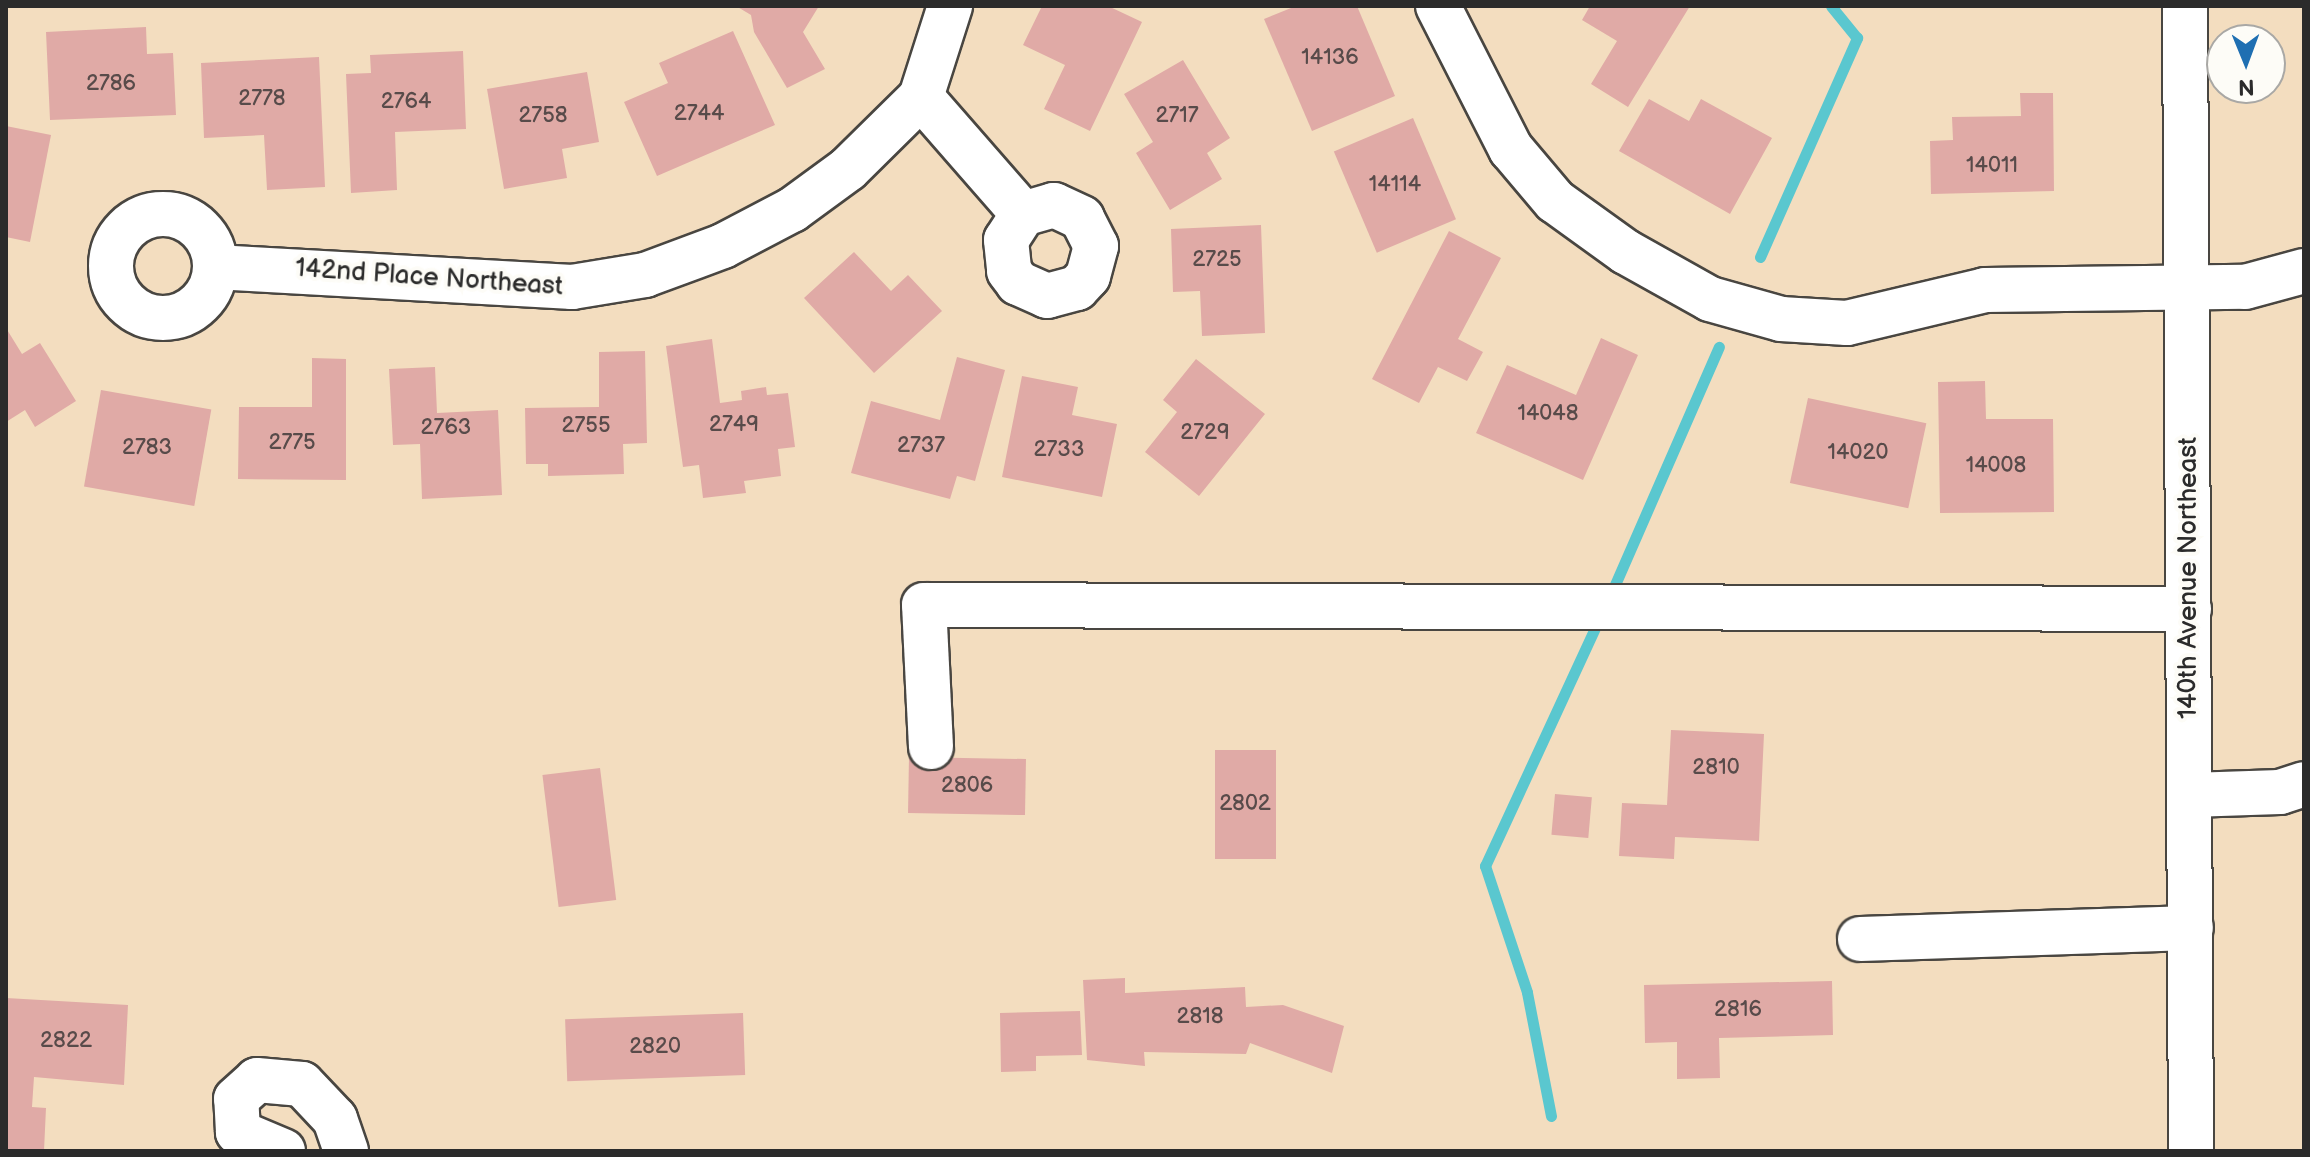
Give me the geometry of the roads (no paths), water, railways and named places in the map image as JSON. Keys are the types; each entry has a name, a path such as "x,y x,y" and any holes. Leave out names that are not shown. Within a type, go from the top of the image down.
{"street":[{"name":"142nd Place Northeast","path":"215,267 572,287 645,275 723,246 792,210 848,169 921,97 950,6"},
{"path":"1438,6 1511,149 1555,201 1626,252 1710,299 1781,319 1847,323 1985,290 2245,287 2304,271"},
{"name":"140th Avenue Northeast","path":"2185,6 2191,1151"},
{"path":"921,97 1023,214"},
{"path":"931,747 924,605 2189,609"},
{"path":"2190,795 2280,792 2304,784"},
{"path":"1860,939 2191,928"},
{"path":"283,1151 238,1132 236,1099 257,1080 302,1084 335,1119 346,1151"}],"waterway":[{"path":"1760,257 1857,38 1831,6"},
{"path":"1610,596 1719,347"},
{"path":"1551,1116 1527,992 1485,866 1601,615"}]}
